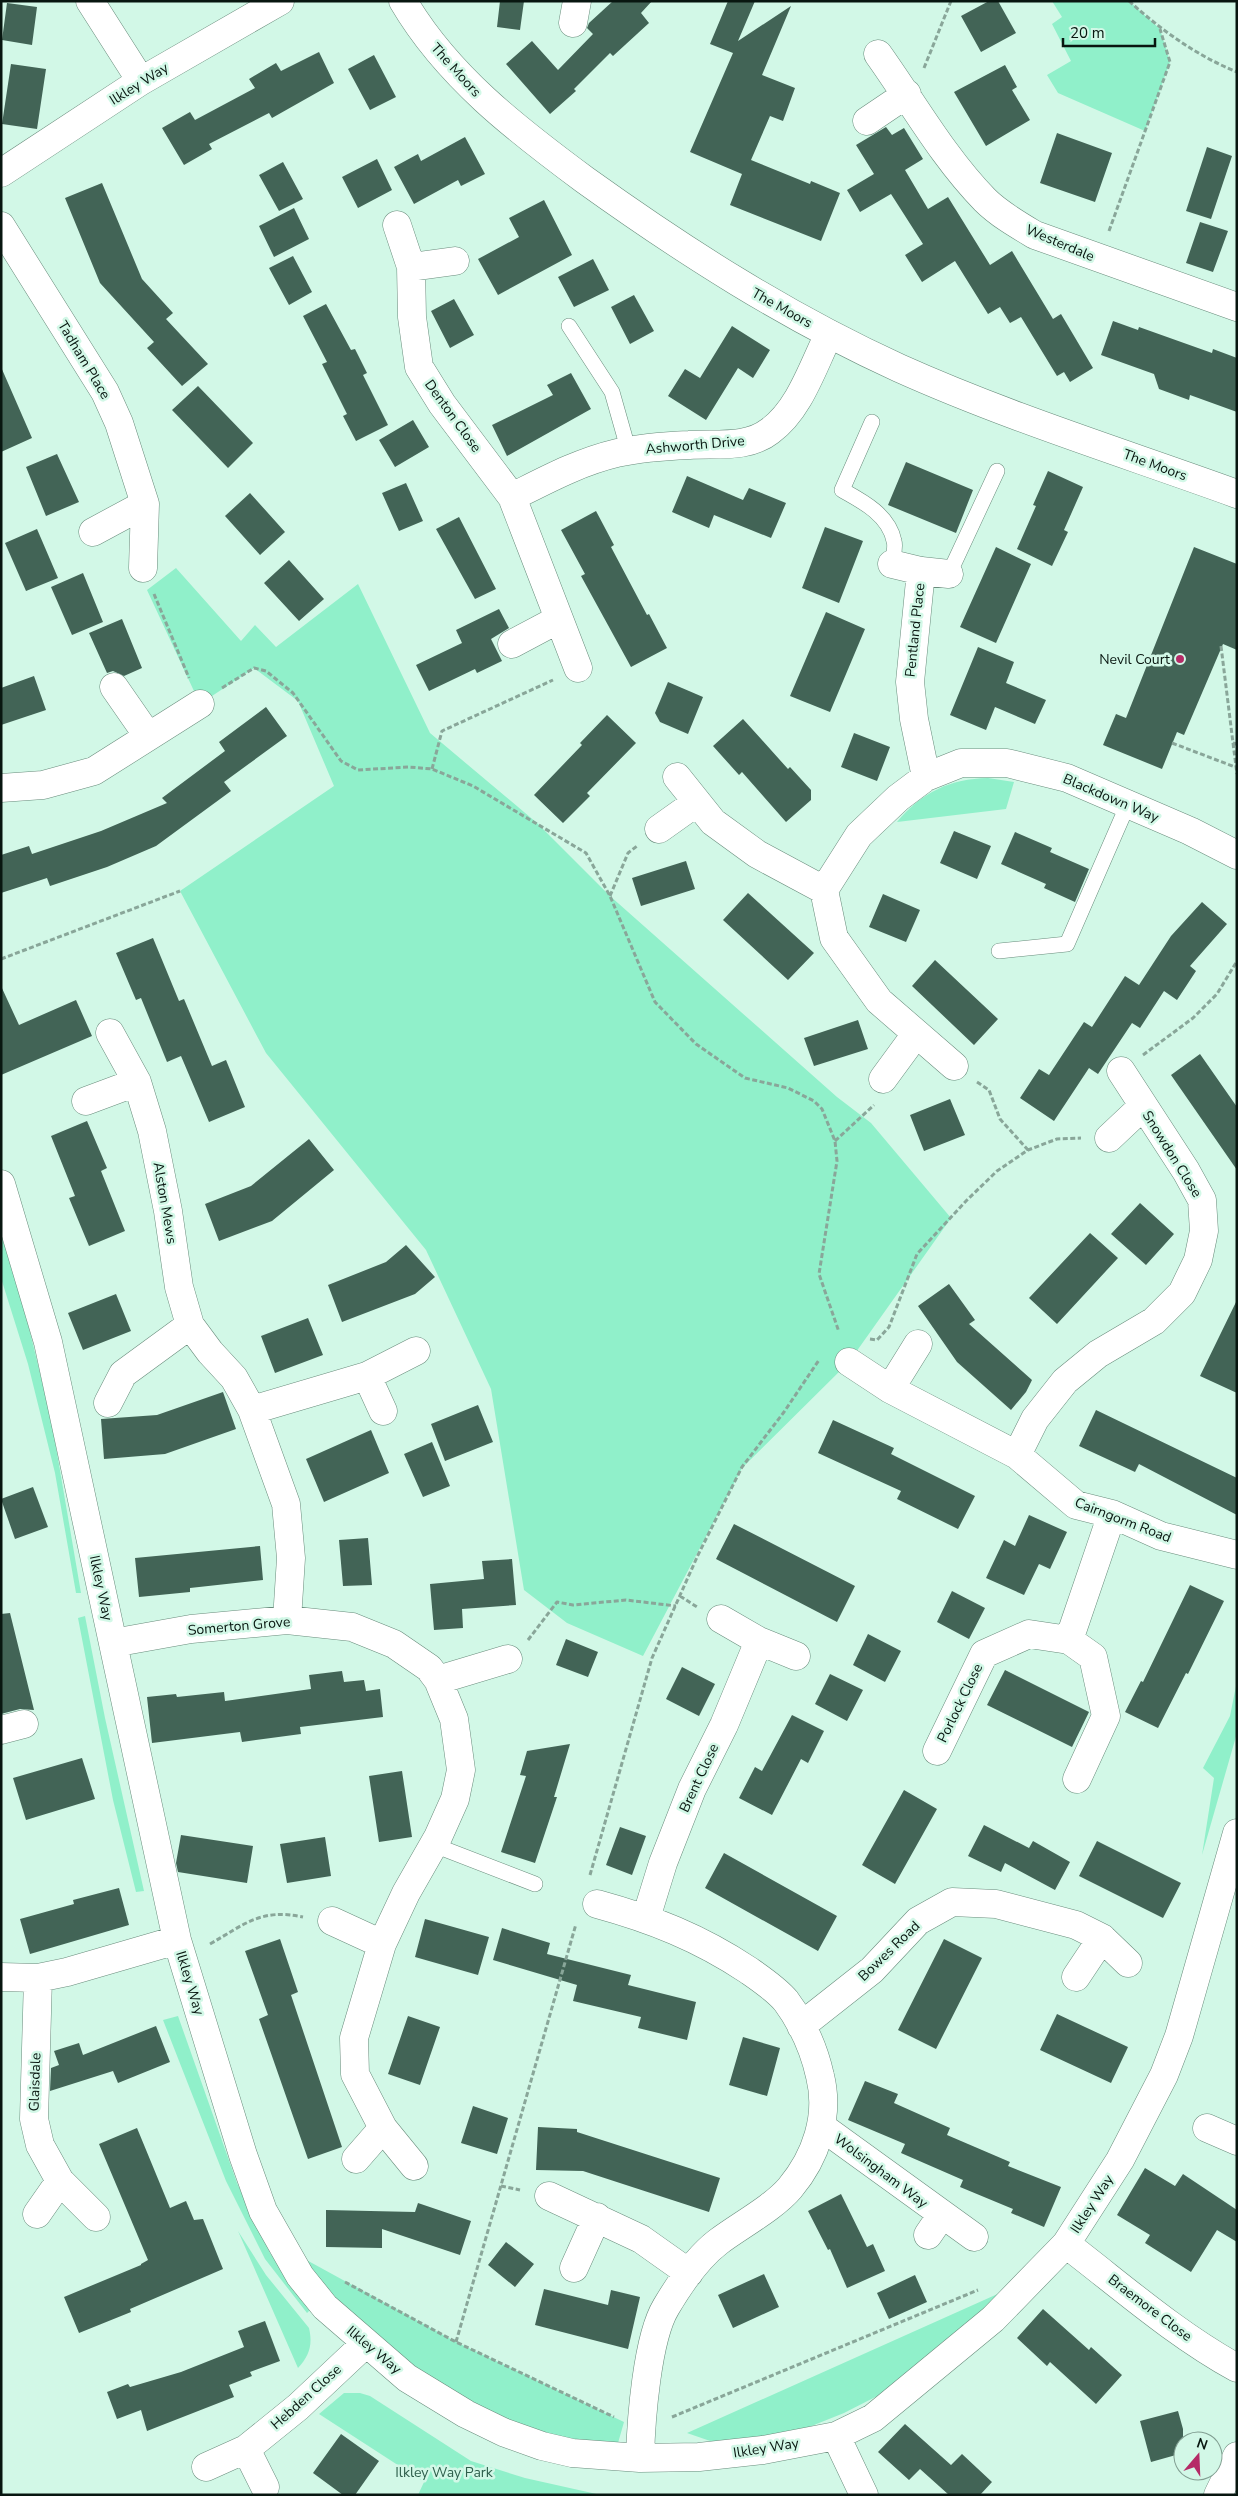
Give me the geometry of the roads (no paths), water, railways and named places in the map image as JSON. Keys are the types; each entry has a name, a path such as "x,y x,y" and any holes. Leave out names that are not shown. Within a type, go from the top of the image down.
{"street":[{"path":"90,1 141,81"},
{"name":"Ilkley Way","path":"1,173 141,81 280,1"},
{"name":"The Moors","path":"403,1 414,20 445,60 476,93 534,141 632,213 750,291 829,334 899,368 983,402 1237,494"},
{"name":"Westerdale","path":"878,54 909,97 932,135 986,201 1036,235 1098,259 1237,307"},
{"path":"867,121 909,97"},
{"name":"Denton Close","path":"397,225 411,267 412,317 419,367 442,404 512,497"},
{"name":"Tadham Place","path":"1,226 105,392 119,423 145,504 143,568"},
{"path":"411,267 455,260"},
{"name":"Ashworth Drive","path":"512,497 580,464 629,452 689,445 728,445 748,441 769,432 793,407 829,334"},
{"path":"512,497 578,668"},
{"path":"93,532 145,504"},
{"name":"Pentland Place","path":"892,564 922,571 949,574"},
{"name":"Pentland Place","path":"922,571 910,682 914,719 926,777"},
{"path":"512,644 559,618"},
{"path":"114,687 148,736"},
{"path":"1,788 43,785 94,771 200,704"},
{"name":"Blackdown Way","path":"824,890 859,834 898,798 926,777 961,763 1007,763 1067,778 1190,831 1237,855"},
{"path":"677,777 713,822 757,854 824,890 834,938 879,1001 954,1066"},
{"path":"659,829 697,802"},
{"name":"Alston Mews","path":"110,1033 137,1082 152,1131 168,1211 179,1287 190,1325 210,1352 234,1378 252,1410 286,1504 291,1558 287,1620"},
{"path":"883,1079 916,1034"},
{"name":"Snowdon Close","path":"1017,1455 1035,1419 1065,1381 1098,1354 1154,1322 1182,1293 1198,1260 1204,1231 1202,1200 1186,1171 1121,1071"},
{"path":"86,1101 137,1082"},
{"name":"Snowdon Close","path":"1109,1138 1142,1106"},
{"name":"Ilkley Way","path":"1,1184 48,1342 181,1950 243,2155 263,2211 300,2276 325,2307 365,2344 407,2378 466,2414 503,2432 542,2446 572,2453 640,2458 699,2457 763,2450 836,2436 872,2418 993,2319 1066,2244 1120,2160 1164,2075 1233,1861 1237,1832"},
{"path":"108,1403 123,1374 190,1325"},
{"path":"890,1389 918,1344"},
{"path":"252,1410 367,1376 416,1351"},
{"name":"Cairngorm Road","path":"849,1362 890,1389 1017,1455 1076,1505 1112,1514 1162,1536 1237,1555"},
{"path":"367,1376 384,1411"},
{"path":"1069,1640 1112,1514"},
{"path":"722,1619 759,1641 796,1656"},
{"name":"Somerton Grove","path":"113,1643 192,1629 287,1620 352,1627 394,1644 429,1668 438,1680 454,1719 461,1770 455,1799 434,1845 406,1893 382,1944 354,2038 355,2074 383,2128 414,2166"},
{"name":"Porlock Close","path":"937,1751 984,1654 1029,1634 1069,1640 1093,1657 1106,1716 1077,1779"},
{"name":"Brent Close","path":"646,1918 663,1863 692,1789 724,1725 759,1641"},
{"path":"438,1680 508,1659"},
{"name":"Wolsingham Way","path":"587,1902 646,1918 691,1937 763,1981 785,2001 801,2026 813,2048 824,2091 822,2127 808,2163 789,2189 716,2244 689,2273 665,2308 652,2351 640,2430 640,2458"},
{"name":"Bowes Road","path":"801,2026 872,1970 918,1921 952,1902 996,1904 1076,1925 1102,1938 1128,1963"},
{"path":"332,1921 382,1944"},
{"path":"1076,1977 1102,1938"},
{"path":"1,1977 38,1978 181,1950"},
{"name":"Glaisdale","path":"38,1978 34,2119 40,2145 60,2181 96,2217"},
{"name":"Wolsingham Way","path":"822,2127 935,2226 974,2237"},
{"path":"356,2159 383,2128"},
{"path":"1207,2128 1237,2141"},
{"path":"37,2214 60,2181"},
{"path":"549,2196 641,2239 689,2273"},
{"path":"574,2268 597,2217"},
{"name":"Braemore Close","path":"1066,2244 1178,2330 1214,2355 1237,2368"},
{"name":"Hebden Close","path":"206,2467 246,2449 298,2407 365,2344"},
{"path":"836,2436 864,2495"},
{"path":"246,2449 265,2487"},
{"path":"1218,2495 1237,2456"}],"lane":[{"path":"569,326 612,392 629,452"},
{"path":"872,422 842,490 868,505 886,523 895,541 892,564"},
{"path":"949,574 997,471"},
{"path":"999,951 1067,944 1128,804"},
{"path":"434,1845 535,1884"}],"place":[{"name":"Nevil Court","path":"1180,659"}],"park label":[{"name":"Ilkley Way Park","path":"444,2472"}]}
